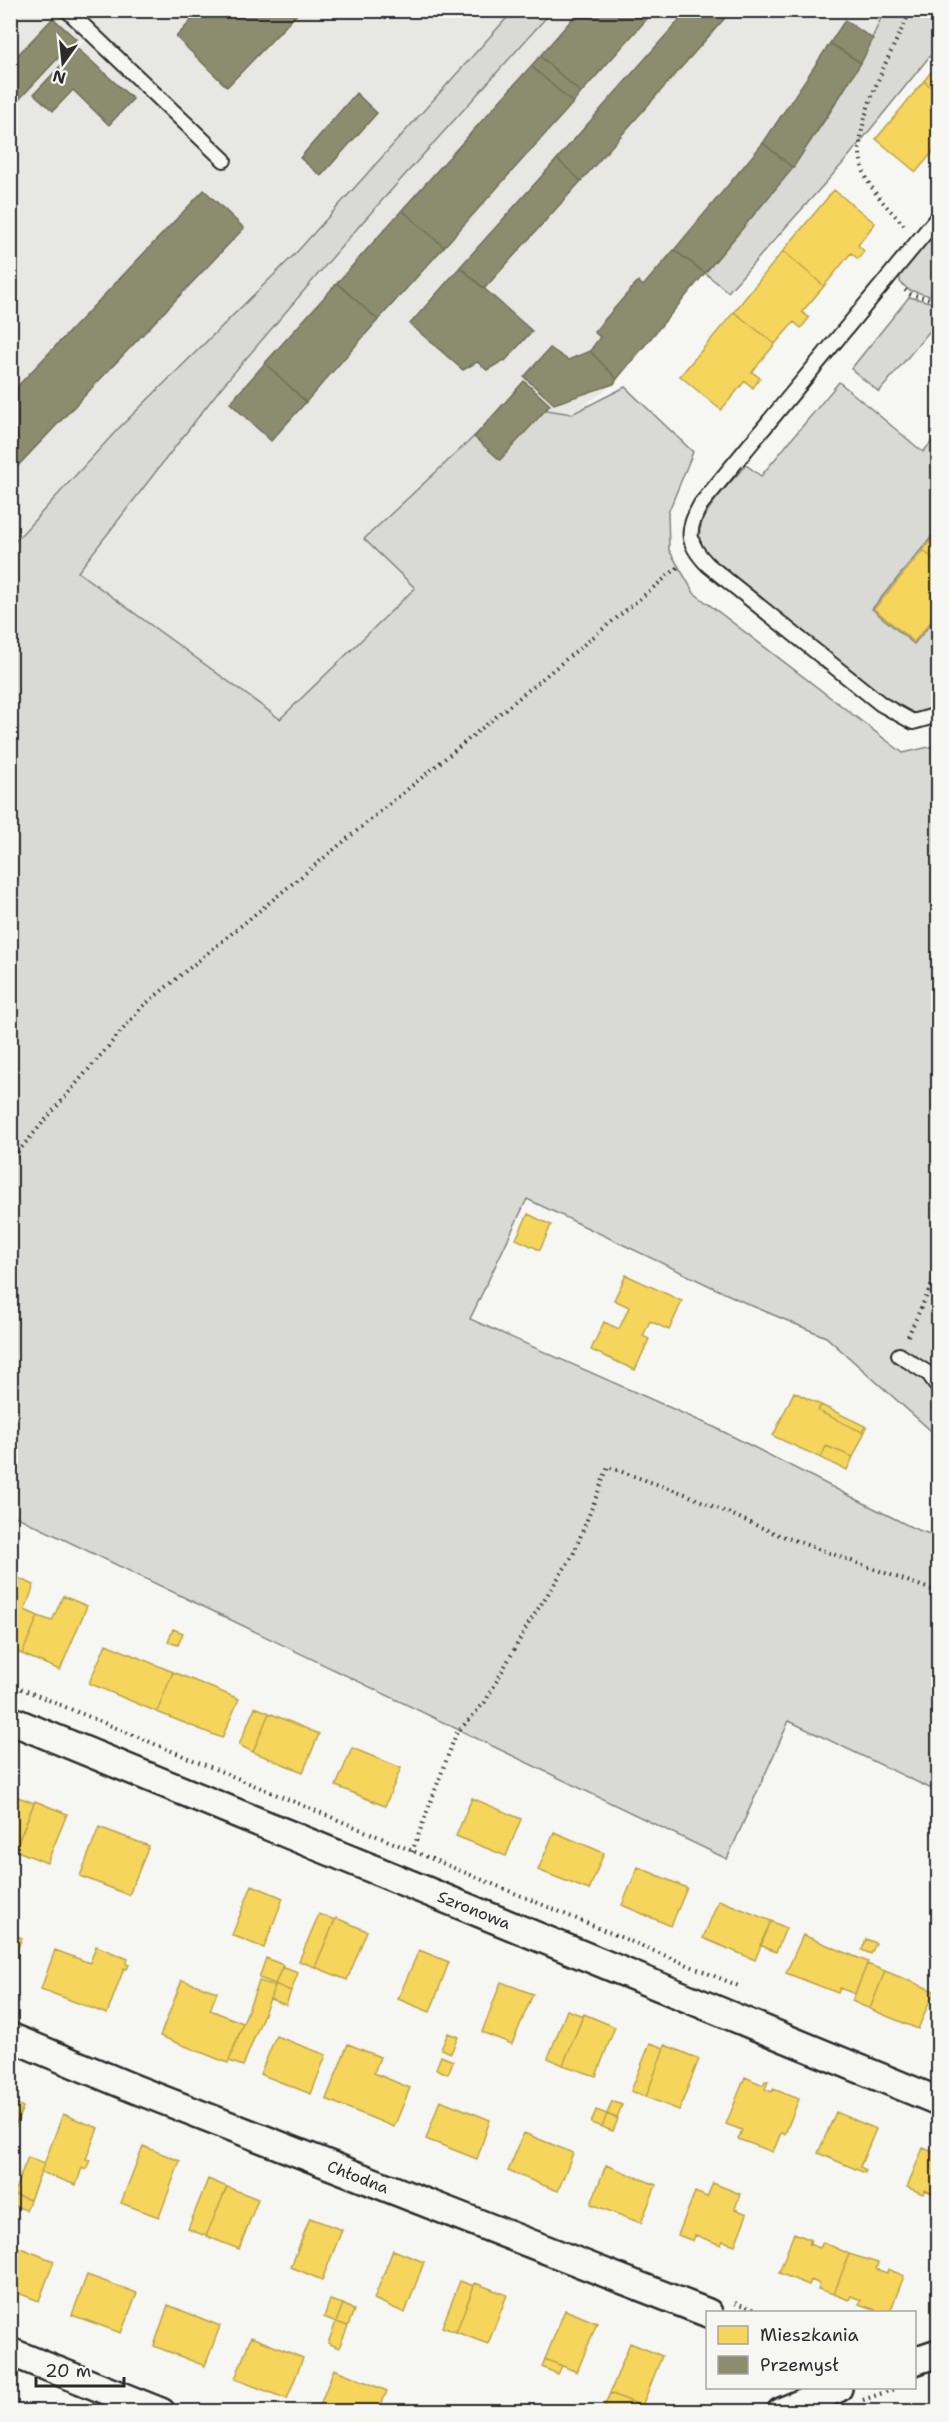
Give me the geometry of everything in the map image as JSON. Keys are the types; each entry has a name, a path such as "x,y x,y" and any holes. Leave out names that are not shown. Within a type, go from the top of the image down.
{"street":[{"name":"Szronowa","path":"10,1720 939,2101"},
{"name":"Chłodna","path":"10,2037 146,2093 706,2312"},
{"path":"10,2352 161,2412"},
{"path":"916,2361 939,2353"},
{"path":"781,2412 836,2389"}],"lane":[{"path":"67,10 224,160"},
{"path":"939,217 701,504 692,519 690,538 696,553 708,565 881,704 913,722 939,715"},
{"path":"899,1355 929,1374 939,1387"}],"path":[{"path":"908,230 872,188 861,162 860,134 880,76 911,10"},
{"path":"10,1161 142,1008 683,564 690,538"},
{"path":"939,1160 934,1194 939,1239"},
{"path":"899,1355 939,1271"},
{"path":"401,1880 456,1734 485,1702 529,1623 573,1555 608,1467 685,1494 774,1533 939,1592"},
{"path":"10,1684 747,1989"}],"shaded area":[{"path":"11,11 513,11 296,253 117,430 11,547"},
{"path":"513,11 552,11 360,225 220,389 78,572 280,719 415,588 364,539 509,404 572,414 625,387 693,452 668,513 669,550 694,593 903,753 938,745 938,1437 826,1337 750,1305 527,1199 470,1319 716,1428 913,1528 938,1537 938,1792 789,1721 727,1859 11,1514 10,547 117,430 296,253"},
{"path":"552,11 884,11 861,63 793,168 614,384 572,414 509,404 364,539 416,588 280,719 78,572 220,389 360,225"},
{"path":"884,11 938,11 938,46 844,162 728,292 705,273 781,181 828,116 868,47"},
{"path":"938,228 938,298 909,290 900,282 900,275"},
{"path":"909,297 938,304 938,321 879,392 851,369"},
{"path":"839,382 923,452 938,434 938,529 872,609 914,644 938,615 938,705 924,713 913,714 897,708 714,560 700,541 703,521 723,490 746,465 761,476"}],"building: Mieszkania":[{"path":"938,63 938,93 924,81"},
{"path":"924,81 938,93 938,146 916,172 876,139"},
{"path":"834,190 875,223 858,245 864,251 858,259 851,253 824,286 783,251"},
{"path":"783,251 824,286 802,312 809,318 801,328 794,322 775,344 734,312"},
{"path":"734,312 775,344 752,372 760,378 753,388 745,381 721,410 680,376"},
{"path":"938,531 938,563 923,550"},
{"path":"923,550 938,563 938,613 914,642 874,609"},
{"path":"528,1214 551,1225 540,1250 516,1239"},
{"path":"626,1275 682,1301 669,1330 650,1321 643,1336 649,1339 635,1370 591,1350 604,1322 619,1329 629,1307 614,1300"},
{"path":"794,1392 821,1405 818,1411 862,1432 865,1426 867,1427 853,1457 826,1446 821,1458 773,1436"},
{"path":"821,1405 865,1426 862,1432 818,1411"},
{"path":"826,1446 853,1457 847,1470 821,1458"},
{"path":"11,1575 34,1585 25,1610 38,1616 22,1654 10,1649"},
{"path":"63,1596 87,1606 60,1670 22,1654 38,1616 52,1621"},
{"path":"173,1629 183,1633 178,1645 168,1642"},
{"path":"106,1644 173,1672 157,1712 89,1683"},
{"path":"173,1672 239,1699 222,1738 157,1712"},
{"path":"255,1707 269,1713 253,1752 239,1745"},
{"path":"269,1713 319,1734 303,1772 253,1752"},
{"path":"352,1748 401,1768 385,1806 336,1786"},
{"path":"18,1797 34,1803 15,1850 10,1848 10,1816"},
{"path":"472,1798 521,1819 506,1856 456,1836"},
{"path":"35,1801 67,1814 47,1863 15,1850"},
{"path":"99,1827 149,1846 129,1895 80,1876"},
{"path":"554,1832 604,1853 589,1890 538,1870"},
{"path":"638,1867 687,1888 671,1926 622,1905"},
{"path":"252,1885 283,1898 264,1948 232,1935"},
{"path":"719,1900 771,1921 755,1960 703,1938"},
{"path":"319,1914 335,1920 315,1967 299,1961"},
{"path":"336,1918 367,1931 347,1980 315,1967"},
{"path":"771,1921 786,1928 776,1952 760,1945"},
{"path":"10,1933 22,1938 10,1968"},
{"path":"803,1935 868,1962 855,1994 840,1988 838,1993 786,1973"},
{"path":"866,1939 876,1943 871,1954 862,1950"},
{"path":"96,1946 128,1959 126,1964 129,1965 127,1969 124,1968 107,2014 41,1989 55,1950 90,1963"},
{"path":"419,1950 449,1962 430,2012 398,1999"},
{"path":"266,1958 283,1965 275,1984 259,1978"},
{"path":"867,1964 885,1971 870,2009 852,2001"},
{"path":"282,1967 298,1973 291,1991 275,1984"},
{"path":"885,1971 934,1991 918,2029 870,2009"},
{"path":"182,1980 217,1992 210,2010 243,2023 228,2063 160,2036"},
{"path":"259,1981 275,1986 243,2066 229,2061"},
{"path":"501,1982 533,1994 512,2044 482,2032"},
{"path":"275,1984 291,1991 286,2005 270,1999"},
{"path":"567,2010 583,2016 563,2065 548,2058"},
{"path":"584,2014 615,2027 596,2076 563,2065"},
{"path":"448,2033 458,2037 451,2053 441,2049"},
{"path":"276,2036 326,2055 311,2094 260,2074"},
{"path":"650,2043 664,2048 646,2097 631,2091"},
{"path":"348,2044 380,2057 374,2073 410,2088 394,2127 326,2099"},
{"path":"665,2045 699,2059 679,2110 646,2097"},
{"path":"441,2056 453,2061 448,2074 436,2069"},
{"path":"745,2077 763,2085 765,2081 768,2081 765,2089 772,2092 773,2089 799,2099 785,2134 781,2133 773,2152 738,2139 742,2130 726,2124"},
{"path":"440,2100 490,2120 477,2159 426,2139"},
{"path":"612,2101 622,2105 617,2118 607,2114"},
{"path":"10,2102 23,2107 10,2139"},
{"path":"596,2110 607,2114 602,2127 591,2123"},
{"path":"836,2112 876,2129 860,2167 866,2170 865,2173 818,2153"},
{"path":"63,2114 98,2128 86,2159 90,2160 86,2170 82,2168 76,2185 41,2172"},
{"path":"607,2114 618,2119 613,2131 602,2127"},
{"path":"524,2133 573,2153 558,2191 508,2171"},
{"path":"143,2146 180,2161 159,2217 121,2203"},
{"path":"923,2148 938,2154 938,2203 933,2201 936,2195 925,2190 923,2194 907,2187"},
{"path":"28,2157 44,2164 30,2200 13,2194"},
{"path":"606,2165 656,2185 641,2223 591,2204"},
{"path":"208,2179 227,2187 206,2236 188,2229"},
{"path":"713,2183 740,2194 735,2209 747,2214 735,2245 723,2241 721,2245 695,2235 693,2241 678,2235 695,2192 707,2197"},
{"path":"227,2187 258,2199 239,2249 206,2236"},
{"path":"13,2194 30,2200 26,2210 10,2204"},
{"path":"310,2218 342,2230 322,2280 291,2267"},
{"path":"794,2233 811,2240 809,2244 820,2248 823,2242 849,2254 834,2294 818,2289 820,2284 811,2280 809,2285 779,2273"},
{"path":"10,2244 54,2261 39,2301 10,2290"},
{"path":"393,2250 424,2262 405,2313 374,2299"},
{"path":"849,2254 878,2263 876,2269 887,2273 888,2269 904,2276 890,2311 878,2311 859,2304 861,2300 851,2296 849,2300 834,2294"},
{"path":"87,2275 137,2293 121,2333 72,2315"},
{"path":"460,2281 474,2286 456,2332 442,2327"},
{"path":"475,2283 507,2295 488,2344 456,2332"},
{"path":"330,2300 343,2304 336,2322 324,2317"},
{"path":"343,2304 354,2310 348,2326 336,2322"},
{"path":"168,2305 220,2326 205,2366 154,2346"},
{"path":"565,2310 597,2323 577,2372 545,2359"},
{"path":"336,2322 348,2326 339,2348 328,2343"},
{"path":"251,2337 303,2358 287,2399 235,2379"},
{"path":"630,2343 662,2356 642,2406 610,2393"},
{"path":"545,2359 562,2366 558,2374 542,2367"},
{"path":"334,2369 387,2391 378,2412 323,2412 318,2410"},
{"path":"610,2393 642,2406 640,2412 614,2412 604,2407"},
{"path":"419,2404 439,2412 416,2412"}],"building: Przemysł":[{"path":"10,10 22,10 10,23"},
{"path":"201,10 301,10 227,87 176,37"},
{"path":"580,10 655,10 581,93 540,56"},
{"path":"688,10 732,10 581,181 557,159"},
{"path":"53,18 76,39 10,109 10,63"},
{"path":"845,20 873,39 861,63 830,43"},
{"path":"830,43 861,63 793,168 763,143"},
{"path":"77,48 133,99 109,125 73,90 53,111 34,94"},
{"path":"540,56 581,93 573,103 531,66"},
{"path":"531,66 573,103 444,247 402,210"},
{"path":"356,93 377,113 321,176 300,158"},
{"path":"763,143 793,168 705,273 674,250"},
{"path":"557,159 581,181 484,289 460,267"},
{"path":"204,190 244,228 10,474 10,394"},
{"path":"402,210 444,247 378,320 337,283"},
{"path":"674,250 705,273 617,379 590,351 600,337 594,332 638,281 643,286"},
{"path":"460,267 532,331 505,361 487,370 477,362 463,370 410,324"},
{"path":"337,283 378,320 306,402 265,363"},
{"path":"550,348 568,360 590,351 617,379 614,384 554,404 524,377"},
{"path":"265,363 306,402 271,441 230,403"},
{"path":"524,381 550,405 500,460 474,437"}]}
